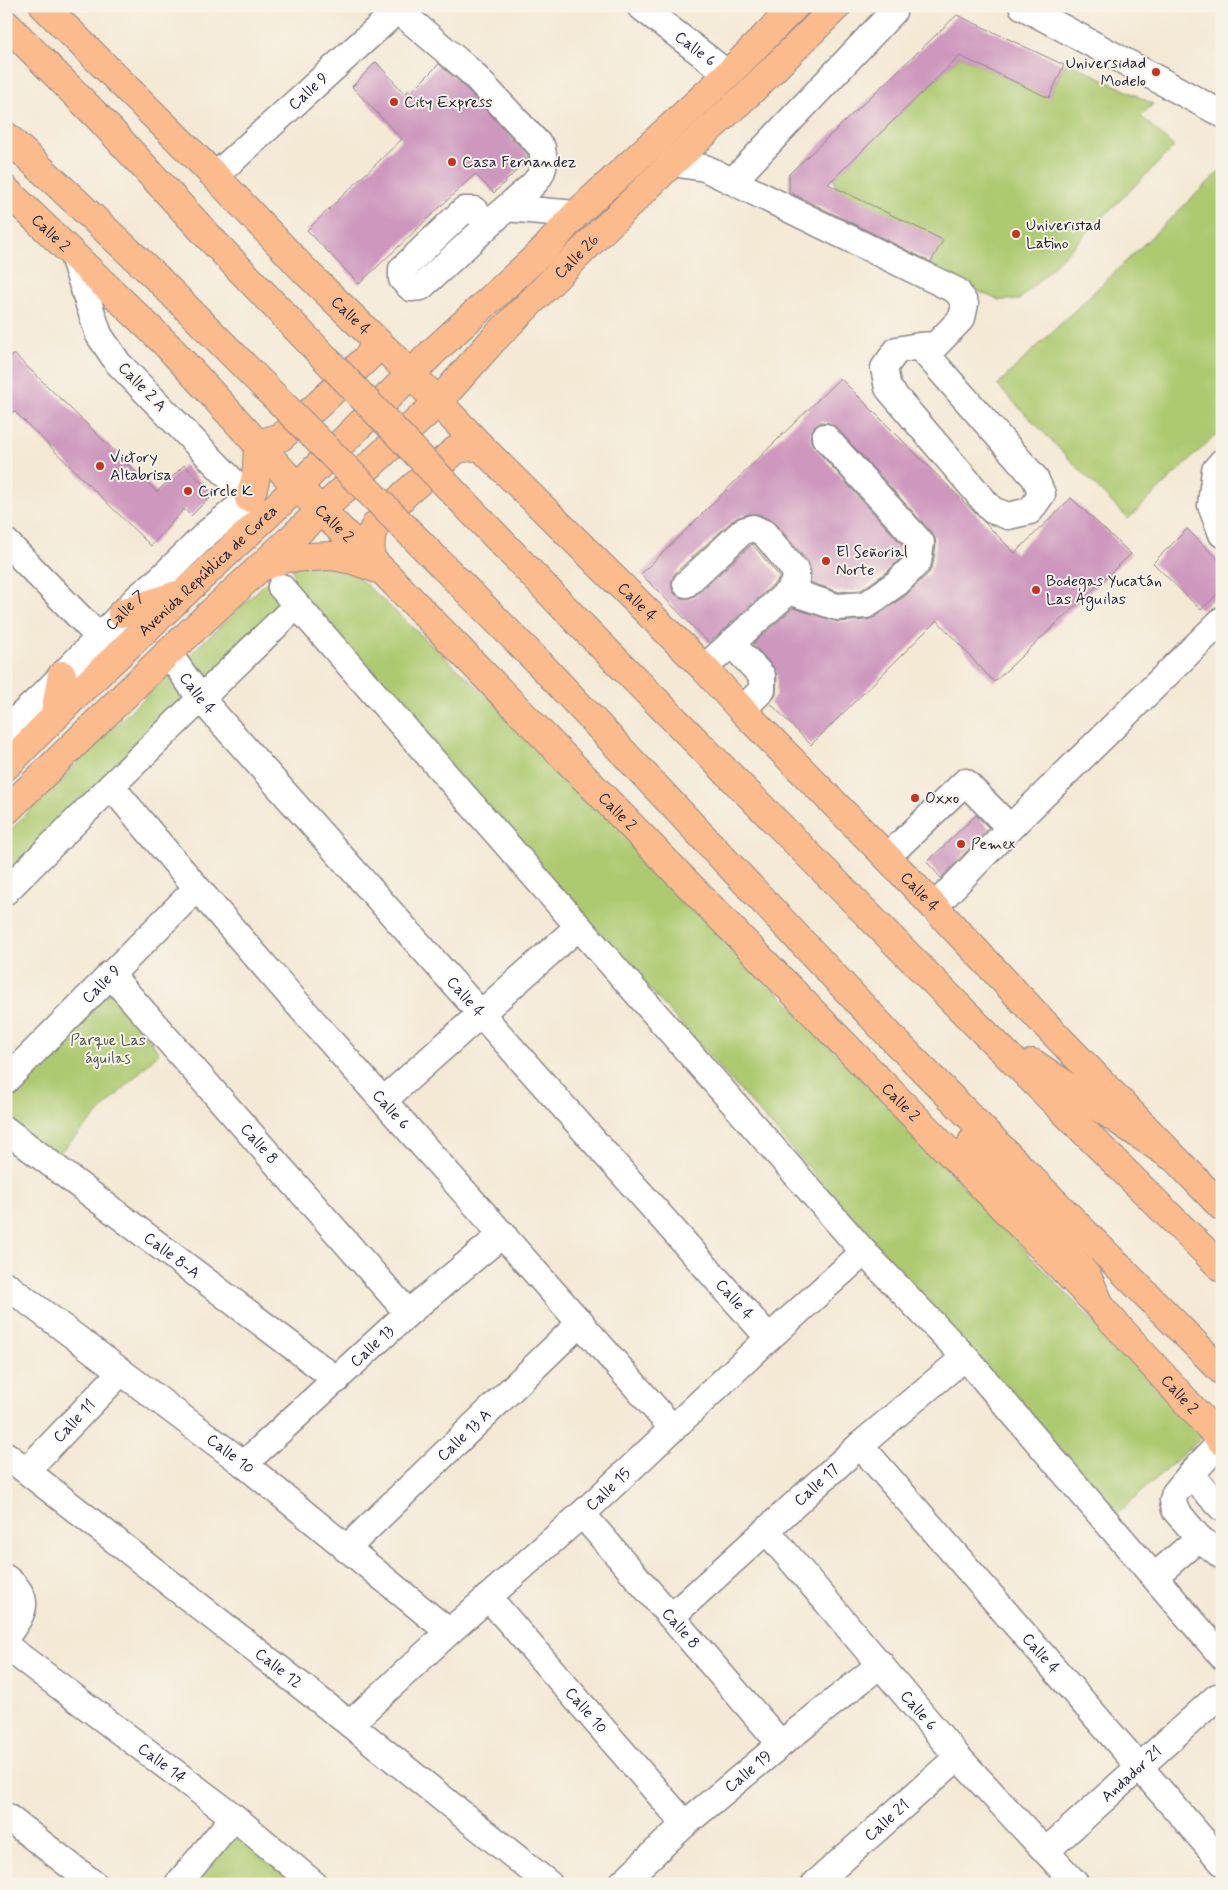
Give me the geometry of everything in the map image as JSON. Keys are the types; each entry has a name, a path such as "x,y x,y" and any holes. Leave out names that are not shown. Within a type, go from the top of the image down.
{"main road":[{"name":"Calle 4","path":"44,6 215,176 306,272 412,375 480,446 704,668 742,710 887,857 1171,1156 1222,1207"},
{"name":"Calle 26","path":"412,375 436,350 544,249 576,214 728,74 795,6"},
{"name":"Calle 26","path":"321,511 438,402 493,340 672,163 748,94 837,6"},
{"path":"6,24 102,121 207,234 579,623 981,1029 1222,1268"},
{"path":"6,136 156,277 542,666 897,1043 1222,1370"},
{"name":"Calle 2","path":"6,190 167,345 297,487 377,565 1102,1309 1222,1441"},
{"path":"249,498 257,472 258,444 281,437 324,399 371,354 374,339"},
{"name":"Avenida República de Corea","path":"6,766 412,375"},
{"path":"258,569 286,558 332,556 377,565 371,534 376,525 405,494 457,449 480,446"},
{"name":"Avenida República de Corea","path":"6,811 168,653 321,511"},
{"path":"122,613 185,592"},
{"path":"54,718 62,675"},
{"path":"981,1029 1171,1156"},
{"path":"897,1043 959,1127 1087,1276 1102,1309"}],"street":[{"name":"Calle 6","path":"640,6 728,74"},
{"path":"733,181 892,12 892,6"},
{"path":"1022,6 1222,114"},
{"name":"Calle 9","path":"215,176 400,8"},
{"path":"400,8 472,72 542,148 543,170 537,179 497,216 576,214"},
{"path":"672,163 705,168 957,291 965,304 962,318 936,345 919,346 897,350 884,368 888,388 992,510 1008,516 1030,512 1042,494 1034,478 919,346"},
{"name":"Calle 2 A","path":"72,253 100,335 118,362 249,498"},
{"path":"789,591 838,607 866,605 897,583 918,562 921,543 825,436"},
{"path":"1222,462 1215,470 1211,505 1222,534"},
{"name":"Calle 7","path":"7,727 62,675 122,613 207,533 249,498"},
{"path":"686,584 743,532 753,528 764,533 796,572 796,580 789,591 704,668"},
{"path":"6,542 100,636"},
{"path":"6,891 201,699 289,597 864,1252 965,1357 1222,1656"},
{"path":"934,907 1010,828 1222,620"},
{"path":"731,643 762,676 762,690 742,710"},
{"name":"Calle 4","path":"168,653 201,699 768,1338"},
{"path":"887,857 965,782 1010,828"},
{"name":"Calle 6","path":"111,786 196,889 581,1322 673,1429"},
{"name":"Calle 9","path":"6,1080 196,889"},
{"path":"384,1100 578,927"},
{"name":"Calle 8","path":"110,974 408,1314"},
{"name":"Calle 8-A","path":"6,1130 337,1380"},
{"name":"Calle 13","path":"244,1464 408,1314 503,1234"},
{"name":"Calle 15","path":"350,1724 449,1632 582,1514 768,1338 864,1252"},
{"name":"Calle 10","path":"6,1285 244,1464 449,1632"},
{"name":"Calle 13 A","path":"346,1549 581,1322"},
{"name":"Calle 17","path":"672,1616 860,1445 965,1357"},
{"name":"Calle 11","path":"27,1470 121,1372"},
{"path":"1222,1441 1190,1474 1175,1493 1173,1500 1175,1510 1199,1538 1222,1556"},
{"name":"Calle 4","path":"860,1445 1222,1862"},
{"name":"Calle 12","path":"6,1455 350,1724 549,1884"},
{"path":"1190,1474 1222,1508"},
{"name":"Calle 8","path":"582,1514 781,1744"},
{"name":"Calle 6","path":"767,1531 958,1757 1076,1884"},
{"path":"1155,1576 1199,1538"},
{"path":"6,1637 23,1614 21,1592 9,1587"},
{"name":"Calle 10","path":"488,1597 685,1824"},
{"name":"Calle 14","path":"6,1646 234,1817 314,1884"},
{"name":"Calle 19","path":"621,1884 685,1824 881,1664"},
{"name":"Andador 21","path":"1046,1851 1217,1697"},
{"name":"Calle 21","path":"816,1884 958,1757"},
{"path":"6,1816 94,1884"},
{"path":"178,1884 234,1817"}],"green space":[{"path":"960,56 1049,97 1067,61 1153,104 1141,116 1174,147 1019,300 998,300 927,268 942,241 836,189 834,178"},
{"path":"1222,169 1222,429 1128,519 997,385"},
{"path":"339,560 542,746 1203,1436 1117,1514 296,592 292,567"},
{"path":"270,579 285,606 6,882 6,834 104,736"},
{"name":"Parque Las águilas","path":"113,988 159,1053 51,1161 6,1125 6,1099"},
{"path":"233,1828 301,1884 187,1884"}],"building":[{"path":"957,15 1064,65 1049,98 960,56 828,184 943,240 931,262 793,194 789,190 789,174"},
{"name":"Casa Fernandez","path":"376,62 405,94 409,90 411,92 439,64 461,83 528,155 528,159 494,193 475,174 359,284 307,230 402,139 352,87"},
{"name":"Victory Altabrisa","path":"14,354 157,492 184,465 213,494 191,516 184,509 151,546 14,411 6,418 6,362"},
{"name":"El Señorial Norte","path":"840,378 1015,553 1071,498 1131,554 994,682 937,620 811,745 770,703 776,695 777,675 773,666 753,644 793,608 838,622 867,620 875,617 906,595 929,573 933,564 936,545 932,533 836,427 829,423 821,422 811,432 810,441 905,548 904,555 887,572 861,590 839,592 810,582 811,572 808,562 775,523 759,514 739,517 733,520 675,573 672,580 672,588 675,594 682,598 690,598 696,595 752,544 780,577 709,643 641,574"},
{"path":"1187,529 1222,563 1222,590 1201,610 1153,563"},
{"name":"Pemex","path":"976,815 989,828 941,878 927,862"}],"place":[{"name":"Universidad Modelo","path":"1156,72"},
{"name":"City Express","path":"394,102"},
{"name":"Casa Fernandez","path":"452,162"},
{"name":"Univeristad Latino","path":"1016,234"},
{"name":"Victory Altabrisa","path":"100,466"},
{"name":"Circle K","path":"188,491"},
{"name":"El Señorial Norte","path":"826,561"},
{"name":"Bodegas Yucatán Las Aguilas","path":"1036,590"},
{"name":"Oxxo","path":"915,798"},
{"name":"Pemex","path":"961,844"}]}
